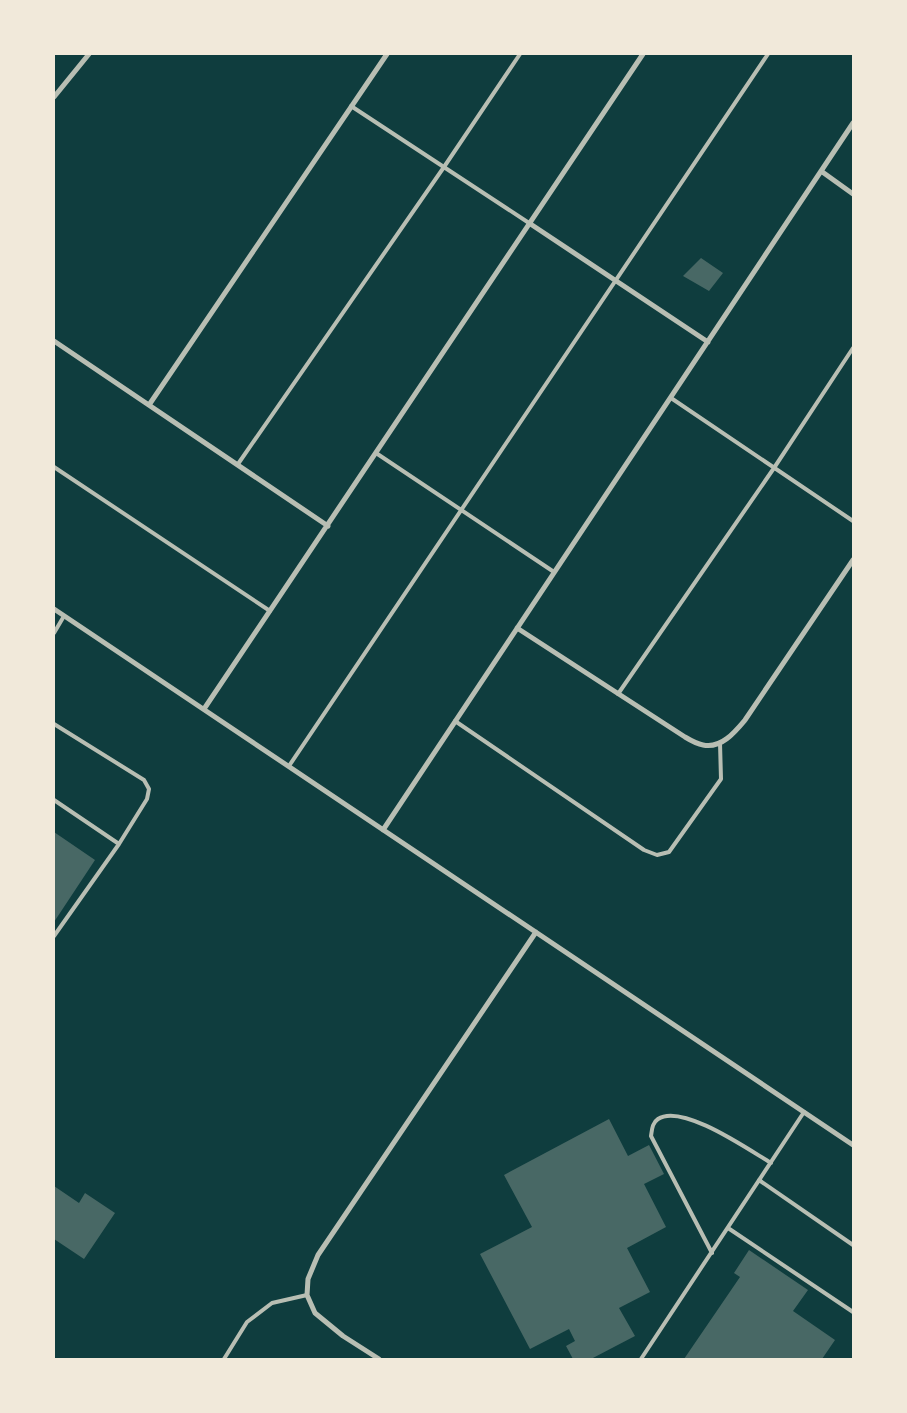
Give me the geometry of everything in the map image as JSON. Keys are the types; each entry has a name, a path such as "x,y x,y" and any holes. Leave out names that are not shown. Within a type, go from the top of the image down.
{"street":[{"path":"54,96 89,54"},
{"path":"149,405 387,54"},
{"path":"204,709 643,54"},
{"path":"383,830 853,123"},
{"path":"821,171 853,194"},
{"path":"529,223 708,342"},
{"path":"54,341 328,526"},
{"path":"517,628 685,737 704,745 720,743 734,734 746,720 853,560"},
{"path":"54,609 853,1145"},
{"path":"378,1359 343,1336 315,1313 307,1295 308,1279 318,1255 536,932"}],"lane":[{"path":"238,464 520,54"},
{"path":"289,766 768,54"},
{"path":"351,106 529,223"},
{"path":"618,694 774,468 853,348"},
{"path":"671,398 853,521"},
{"path":"376,453 554,572"},
{"path":"54,467 270,611"},
{"path":"54,633 64,616"},
{"path":"455,721 644,850 657,855 669,852 721,779 720,743"},
{"path":"54,724 144,780 149,789 147,799 119,844 54,936"},
{"path":"54,800 119,844"},
{"path":"641,1359 804,1112"},
{"path":"712,1253 651,1136 652,1126 657,1119 669,1115 693,1119 770,1163"},
{"path":"759,1180 853,1245"},
{"path":"728,1228 853,1312"},
{"path":"224,1359 247,1322 272,1303 307,1295"}],"building":[{"path":"701,258 723,273 709,291 683,276"},
{"path":"54,832 95,860 54,922"},
{"path":"609,1119 628,1156 649,1145 664,1174 644,1184 666,1227 627,1248 650,1292 619,1308 635,1336 591,1359 573,1359 566,1346 575,1341 569,1329 530,1349 480,1254 532,1227 504,1175"},
{"path":"54,1186 79,1203 85,1193 115,1213 84,1259 54,1239"},
{"path":"749,1250 808,1290 793,1311 835,1340 822,1359 684,1359 740,1277 734,1273"}]}
